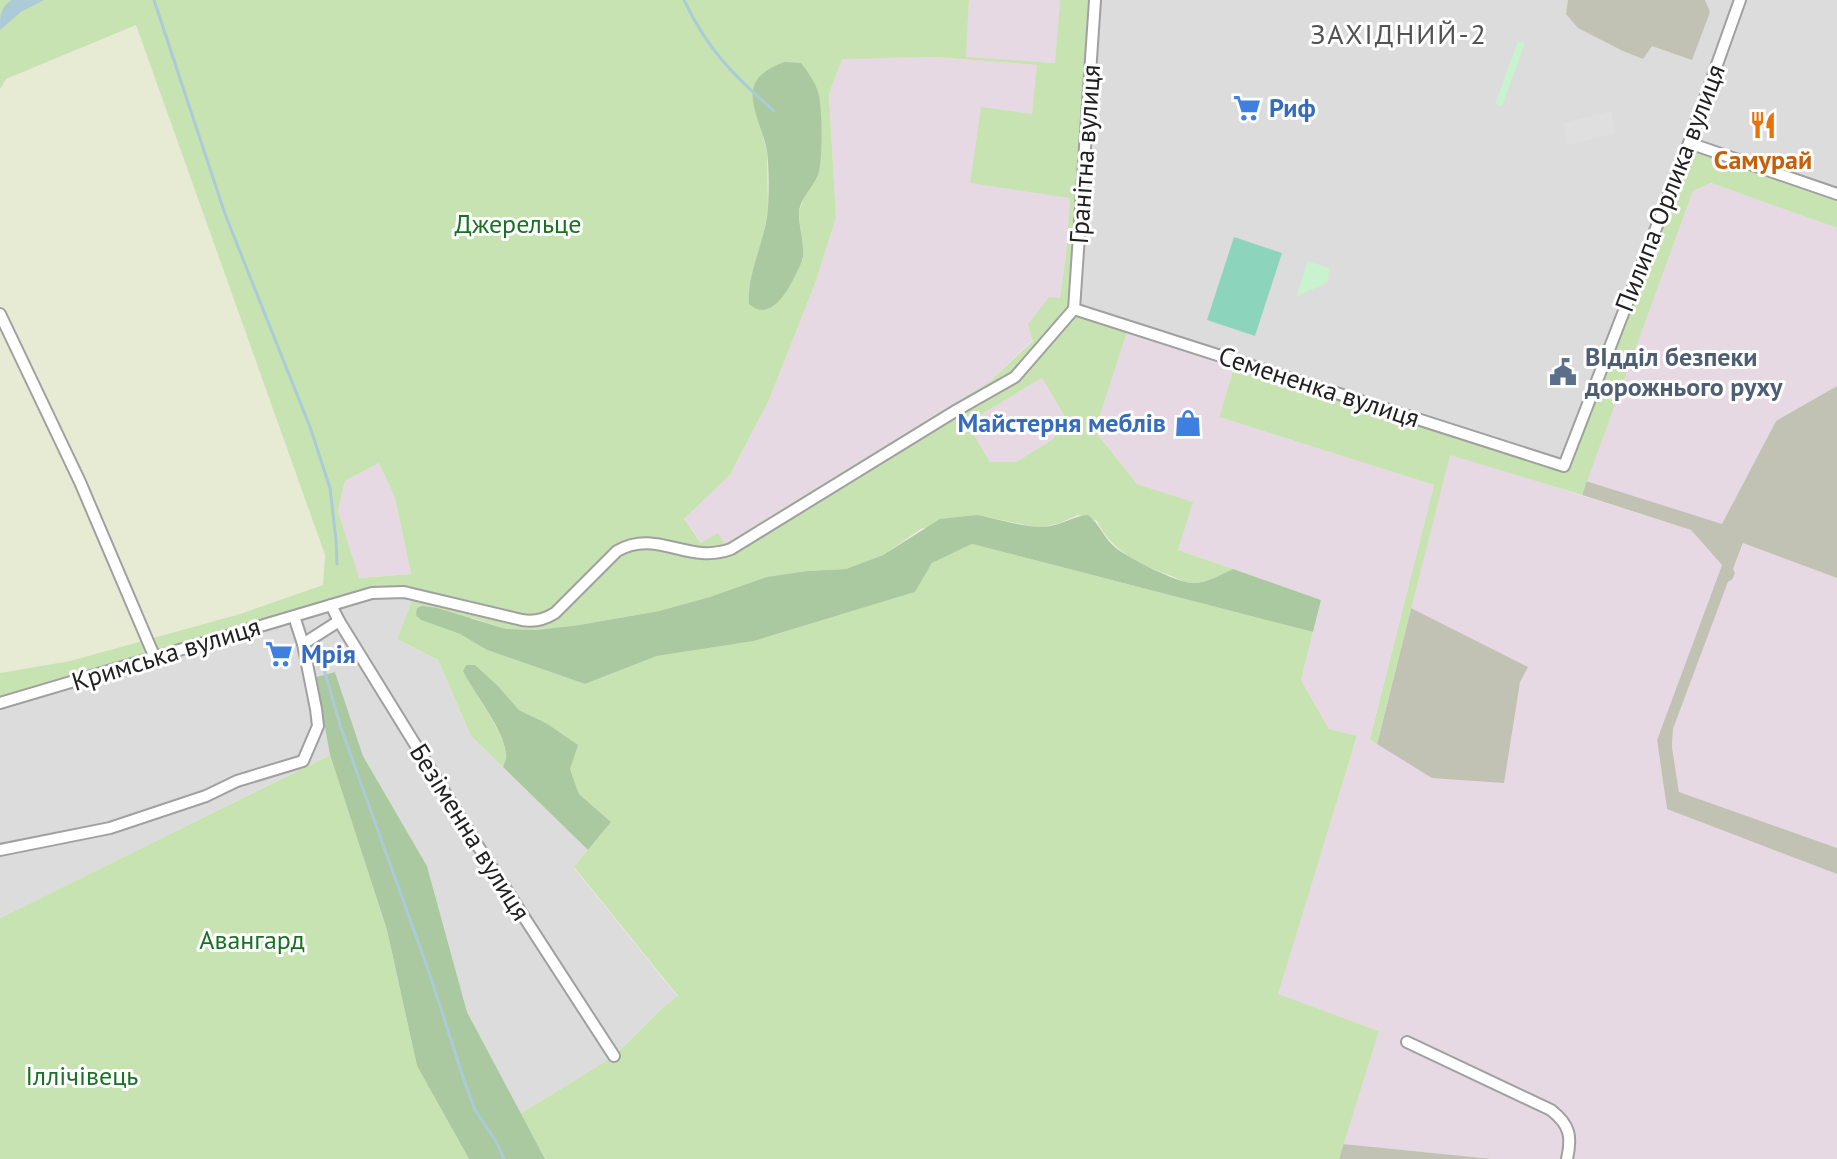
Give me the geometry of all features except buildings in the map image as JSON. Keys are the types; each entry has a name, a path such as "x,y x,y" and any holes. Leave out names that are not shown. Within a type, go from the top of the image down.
{"street":[{"name":"Гранітна вулиця","path":"1074,309 1095,0"},
{"name":"Пилипа Орлика вулиця","path":"1564,466 1689,143 1740,0"},
{"path":"1689,143 1837,194"},
{"name":"Семененка вулиця","path":"1074,309 1564,466"},
{"name":"Кримська вулиця","path":"0,703 372,593 393,591 522,620 539,620 555,613 617,551 627,546 648,542 698,554 721,553 731,549 1015,377 1074,309"},
{"path":"0,314 80,482 155,658"},
{"name":"Безіменна вулиця","path":"331,605 476,843 614,1056"},
{"path":"0,850 110,828 206,796 237,781 303,761 318,726 303,644 294,616"},
{"path":"303,644 339,621"},
{"path":"1407,1042 1551,1110 1568,1129 1570,1145 1567,1159"}],"shaded area":[{"path":"969,0 1060,0 1056,63 965,58"},
{"path":"1099,0 1736,0 1685,142 1562,461 1078,306"},
{"path":"1568,0 1705,0 1710,12 1692,60 1652,46 1643,59 1578,28 1566,14"},
{"path":"1744,0 1837,0 1837,190 1693,141"},
{"path":"136,25 325,555 323,585 240,614 70,661 0,673 0,89 6,79"},
{"path":"935,57 1038,65 1032,115 970,182 1070,197 1060,299 1033,340 989,382 725,544 702,543 684,519 730,475 769,400 815,284 836,218 829,94 842,58"},
{"path":"1611,111 1616,133 1568,145 1563,123"},
{"path":"1711,183 1837,228 1837,386 1776,421 1722,525 1586,481 1693,191"},
{"path":"1128,329 1235,364 1219,417 1434,485 1370,739 1520,681 1527,667 1411,608 1450,454 1691,530 1722,565 1657,740 1667,808 1837,874 1837,1159 1493,1159 1343,1144 1379,1031 1277,994 1357,737 1329,729 1301,680 1321,600 1178,550 1192,502 1137,484 1095,431"},
{"path":"1042,378 1065,417 1053,439 1016,462 990,462 967,423"},
{"path":"1837,386 1837,578 1743,543 1733,569 1733,579 1728,582 1673,729 1672,747 1679,792 1837,848 1837,874 1667,809 1657,740 1722,565 1691,530 1582,495 1586,481 1722,524 1776,421"},
{"path":"379,463 395,498 411,574 358,578 338,511 345,481"},
{"path":"1744,542 1837,578 1837,848 1679,792 1672,747 1673,729 1728,582 1734,579 1733,569"},
{"path":"414,595 397,639 438,660 471,736 588,850 574,868 678,997 660,1010 614,1056 520,1114 467,1012 427,866 363,756 335,672 317,677 330,755 0,918 0,703 361,596"},
{"path":"1411,608 1528,667 1520,682 1504,783 1432,778 1377,744"},
{"path":"1343,1144 1493,1159 1339,1159"}],"green space":[{"name":"Джерельце","path":"0,0 969,0 966,57 1055,63 1060,0 1095,0 1074,309 1128,329 1095,431 1137,484 1193,502 1178,550 1233,569 1207,581 1190,583 1145,565 1117,548 1097,521 1078,515 1040,528 977,515 921,529 883,555 846,569 808,571 659,611 536,630 506,629 472,618 421,620 460,634 487,650 585,684 657,656 754,641 915,592 932,563 972,544 1313,632 1301,680 1329,729 1357,736 1278,994 1379,1031 1339,1159 545,1159 520,1114 614,1056 678,996 574,867 611,822 579,794 546,723 519,710 499,687 466,665 463,671 504,745 506,755 503,767 471,736 438,660 397,639 414,595 393,591 0,703 0,673 70,661 240,614 323,585 325,555 136,25 6,79 0,89","holes":["935,57 1037,65 1032,114 981,107 970,183 1070,198 1060,298 1049,297 1028,324 1033,341 989,382 725,544 718,533 701,543 684,519 730,475 769,400 815,284 836,218 829,94 842,59","753,101 817,178 804,197 799,212 803,259 790,286 762,244 768,209 767,151","1042,378 1065,417 1053,439 1016,462 990,462 967,423","379,463 395,498 411,574 359,578 338,511 345,481"]},
{"path":"1518,41 1525,43 1502,106 1495,104"},
{"path":"784,62 801,63 818,91 821,159 818,175 800,208 801,263 783,296 764,310 749,304 751,280 767,220 769,193 767,151 753,90 760,76"},
{"path":"1691,148 1837,199 1837,228 1711,183 1693,191 1582,495 1450,455 1377,744 1370,739 1434,485 1219,417 1235,364 1566,470"},
{"path":"1234,237 1282,253 1255,336 1207,320"},
{"path":"1308,261 1329,268 1328,282 1296,297"},
{"path":"977,515 1040,527 1088,515 1116,548 1175,579 1202,582 1233,569 1321,600 1313,632 972,544 932,563 915,592 754,641 657,656 585,684 487,650 460,634 421,620 416,615 417,608 422,606 506,629 536,630 659,611 767,577 846,569 883,555 940,519"},
{"path":"466,665 475,665 519,710 546,723 578,745 570,769 579,794 611,822 588,850 503,767 506,755 504,744 463,671"},
{"path":"335,672 363,756 427,866 467,1012 545,1159 469,1159 417,1066 387,930 330,755 316,677"},
{"name":"Авангард","path":"330,755 387,930 417,1066 469,1159 0,1159 0,918"}],"water":[{"path":"12,0 44,0 21,12 0,30 2,12"}],"waterway":[{"path":"154,0 225,214 310,427 330,488 337,564"},
{"path":"684,0 702,33 723,61 774,111"},
{"path":"323,647 323,666 341,728 430,975 466,1086 475,1110 504,1159"}],"place":[{"name":"Риф","path":"1247,108"},
{"name":"Самурай","path":"1763,125"},
{"name":"ВІдділ безпеки дорожнього руху","path":"1563,372"},
{"name":"Майстерня меблів","path":"1188,423"},
{"name":"Мрія","path":"279,654"}],"district":[{"name":"ЗАХІДНИЙ-2","path":"1399,34"}],"park label":[{"name":"Іллічівець","path":"82,1076"}]}
